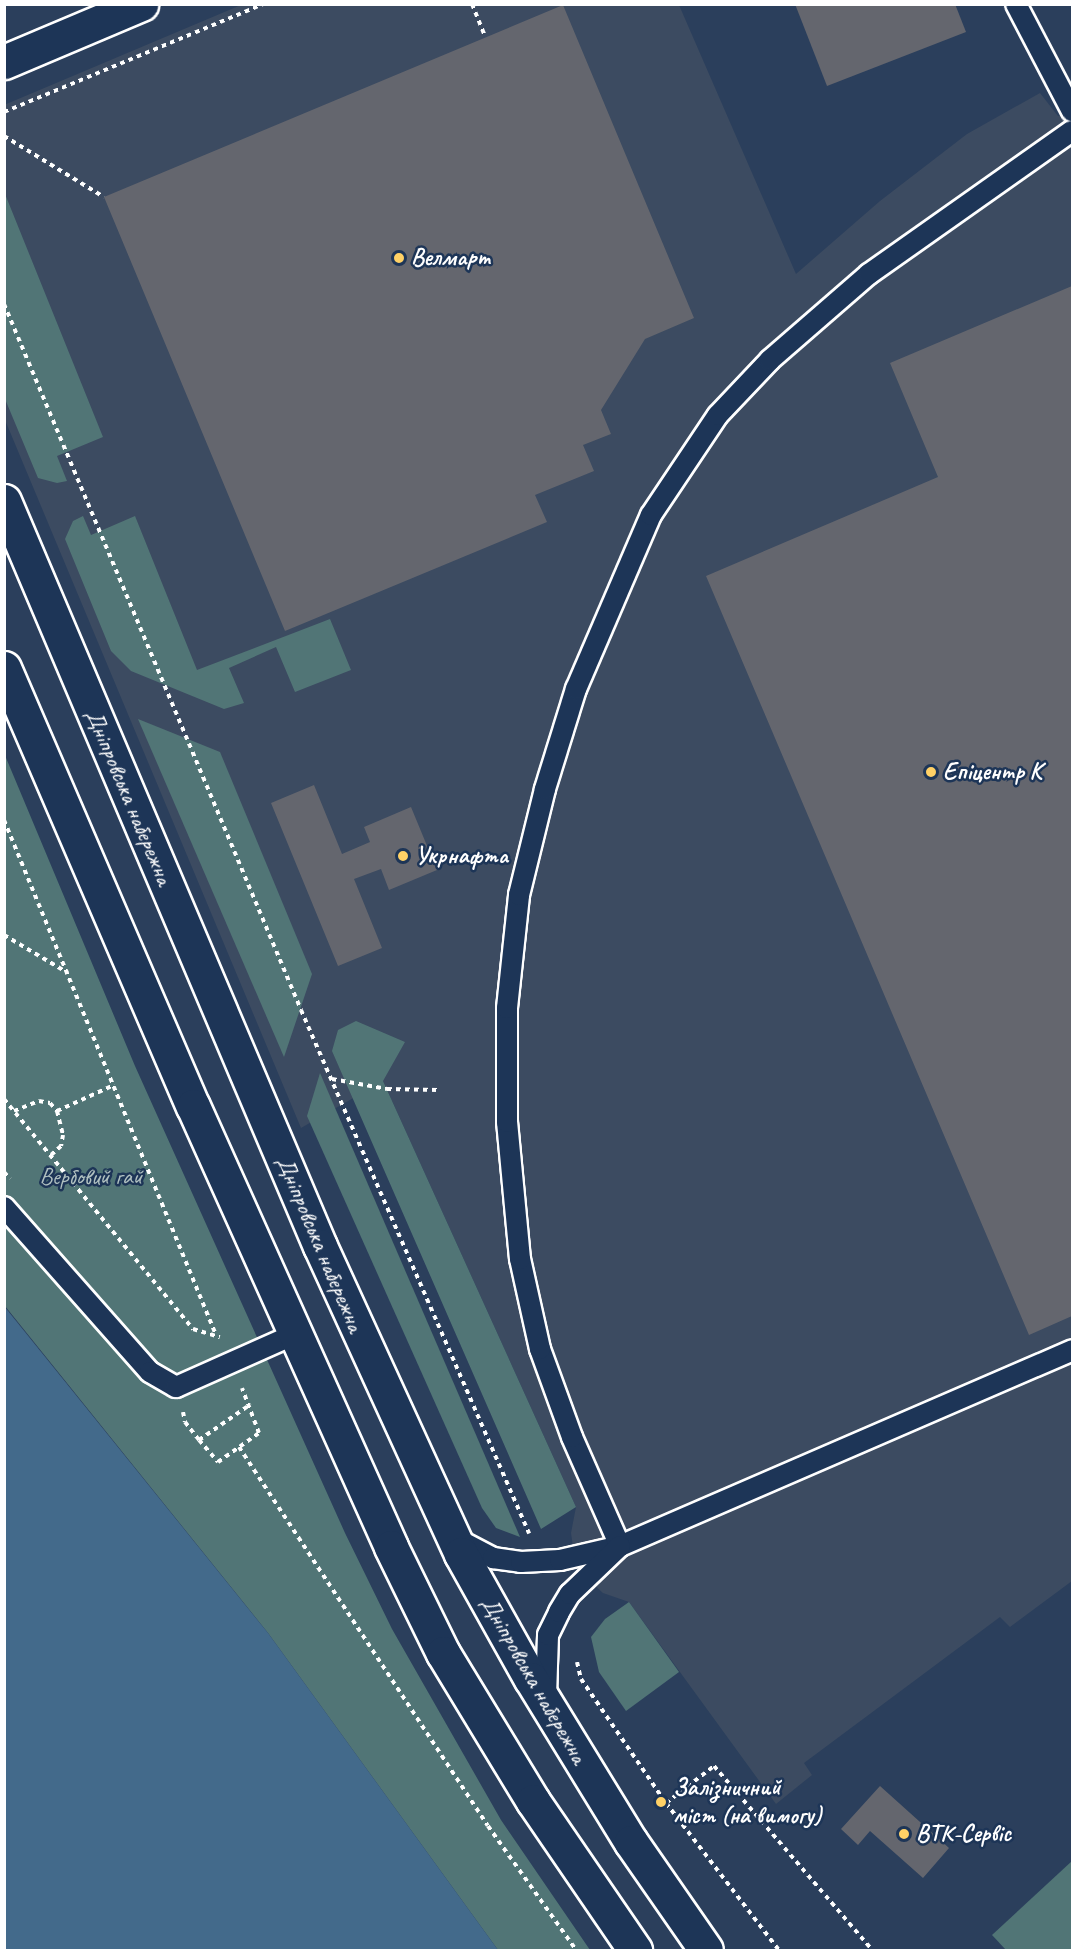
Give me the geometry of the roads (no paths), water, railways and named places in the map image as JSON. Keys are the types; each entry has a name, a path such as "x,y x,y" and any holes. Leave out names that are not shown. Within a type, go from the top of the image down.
{"main road":[{"path":"4,62 141,4"},
{"name":"Дніпровська набережна","path":"4,501 320,1246 452,1535 546,1703 631,1842 706,1950"},
{"path":"4,668 193,1106 295,1334 443,1653 533,1801 635,1950"}],"lane":[{"path":"1016,4 1072,111"},
{"path":"620,1546 572,1437 537,1337 520,1259 507,1122 507,1008 519,895 544,789 576,689 651,515 718,415 770,360 869,274 1072,131"},
{"path":"4,1207 150,1372 176,1387 295,1334"},
{"path":"452,1535 493,1558 521,1562 560,1560 620,1546 1072,1350"},
{"path":"546,1703 548,1635 570,1594 620,1546"}],"place":[{"name":"Велмарт","path":"399,258"},
{"name":"Епіцентр К","path":"931,772"},
{"name":"Укрнафта","path":"403,856"},
{"name":"Залізничний міст (на вимогу)","path":"661,1802"},
{"name":"ВТК-Сервіс","path":"904,1834"}],"park label":[{"name":"Вербовий гай","path":"91,1177"}]}
